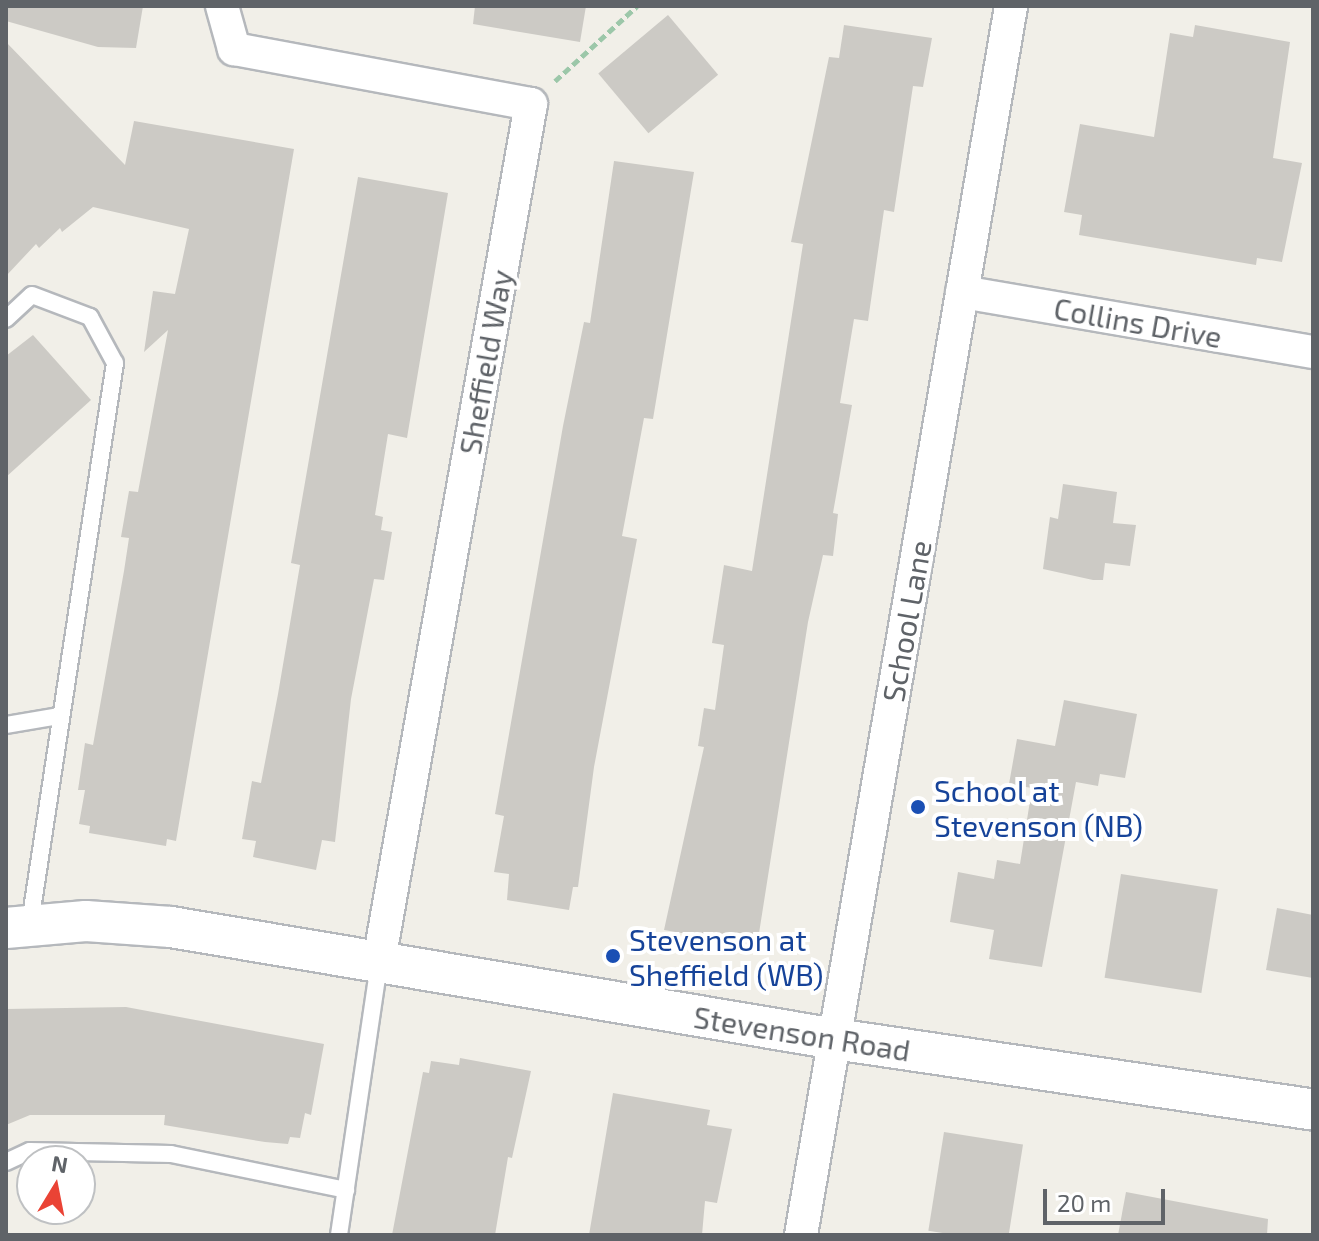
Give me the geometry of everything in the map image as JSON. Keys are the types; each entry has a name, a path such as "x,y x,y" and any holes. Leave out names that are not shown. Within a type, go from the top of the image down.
{"street":[{"path":"222,6 234,49 531,104"},
{"name":"School Lane","path":"801,1235 1011,6"},
{"name":"Sheffield Way","path":"379,961 531,104"},
{"name":"Collins Drive","path":"962,292 1313,352"},
{"name":"Stevenson Road","path":"18,926 86,921 171,927 835,1039 1313,1110"}],"lane":[{"path":"6,319 32,295 90,317 115,363 59,716 18,926"},
{"path":"6,725 59,716"},
{"path":"339,1235 379,961"},
{"path":"6,1162 30,1151 171,1154 346,1190"}],"path":[{"path":"531,104 637,6"}],"building":[{"path":"6,6 143,6 136,48 98,47 6,21"},
{"path":"475,6 586,6 580,42 473,24"},
{"path":"668,15 718,75 648,133 598,73"},
{"path":"844,25 932,38 923,87 913,86 894,212 884,210 868,321 854,319 840,403 852,405 833,513 838,514 833,556 823,555 808,622 757,946 664,930 704,747 698,746 704,708 715,710 724,645 712,643 724,565 752,571 803,244 791,242 829,57 839,58"},
{"path":"1195,25 1290,42 1273,158 1302,163 1282,262 1257,258 1256,265 1079,235 1082,215 1064,212 1080,124 1154,137 1170,33 1193,37"},
{"path":"6,42 125,165 134,121 294,149 176,841 167,839 166,846 89,833 90,826 79,824 85,790 78,790 85,743 93,745 124,571 129,538 121,537 129,491 138,492 168,330 144,352 153,291 175,294 189,229 93,207 62,232 60,228 39,248 36,244 6,276"},
{"path":"614,161 694,172 653,419 644,418 622,536 637,539 594,767 578,887 573,887 569,910 507,900 509,874 494,872 504,816 495,814 563,426 584,322 590,323"},
{"path":"358,177 448,193 407,438 388,434 375,515 383,517 381,530 392,532 384,580 374,579 351,699 335,842 322,840 316,870 253,857 256,841 242,839 252,781 261,783 278,694 300,565 291,563"},
{"path":"33,335 91,400 6,477 6,356"},
{"path":"1063,484 1117,492 1113,523 1136,525 1130,566 1105,563 1103,580 1043,569 1050,517 1058,519"},
{"path":"1064,700 1137,714 1125,778 1100,774 1098,786 1076,782 1042,967 989,959 994,930 950,922 958,872 994,879 997,860 1020,864 1032,788 1009,784 1017,739 1055,746"},
{"path":"1121,874 1218,889 1201,993 1105,978"},
{"path":"1277,908 1313,915 1313,978 1266,970"},
{"path":"126,1007 324,1044 311,1115 305,1113 300,1138 290,1137 288,1144 265,1142 164,1125 165,1115 30,1115 6,1125 6,1009"},
{"path":"460,1058 531,1071 512,1158 508,1157 495,1235 392,1235 423,1072 429,1073 431,1061 459,1065"},
{"path":"613,1093 710,1110 707,1125 732,1129 717,1203 705,1201 702,1235 589,1235"},
{"path":"944,1132 1023,1145 1009,1235 955,1235 928,1231"},
{"path":"1126,1192 1268,1219 1267,1235 1118,1235"}],"place":[{"name":"School at Stevenson (NB)","path":"918,807"},
{"name":"Stevenson at Sheffield (WB)","path":"613,956"}]}
